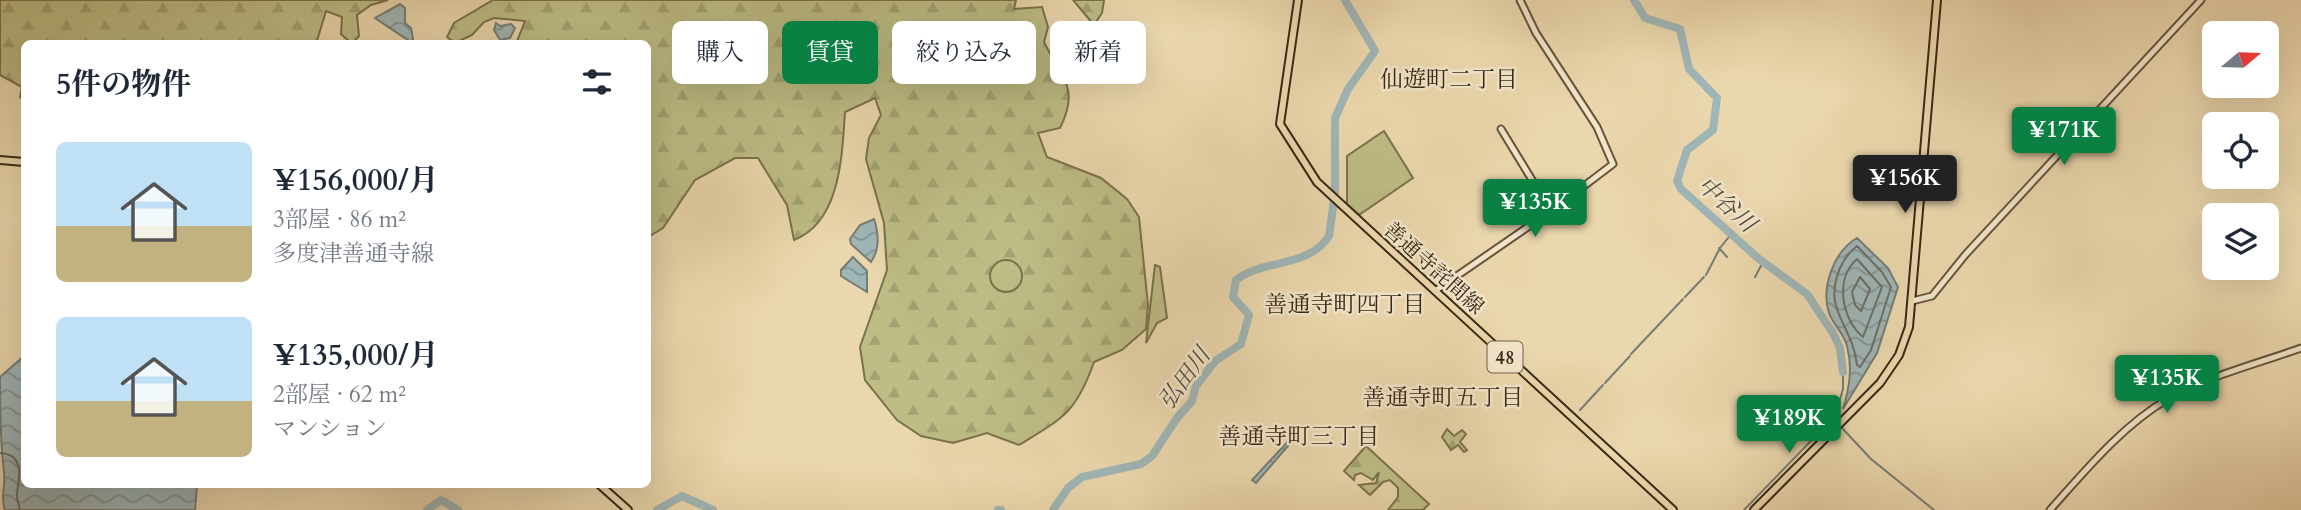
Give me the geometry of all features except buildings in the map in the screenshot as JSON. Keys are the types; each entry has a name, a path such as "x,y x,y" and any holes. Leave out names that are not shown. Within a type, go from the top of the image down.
{"main road":[{"name":"善通寺詫間線","path":"1298,0 1280,124 1317,182 1673,510"},
{"path":"1754,510 1868,396 1892,368 1909,327 1937,0"},
{"path":"0,160 21,162"},
{"path":"603,488 628,510"}],"street":[{"path":"1435,291 1551,211 1613,164 1597,127 1536,33 1520,0"},
{"path":"1912,301 1932,296 1975,244 2201,0"},
{"path":"1501,129 1551,211"},
{"path":"2050,510 2118,438 2152,408 2187,389 2301,348"}],"green space":[{"path":"0,0 388,0 371,5 357,15 359,36 356,40 348,40 341,34 342,17 326,11 317,40 21,40 21,86 0,75"},
{"path":"493,0 1016,0 1014,9 1042,7 1048,27 1044,42 1050,53 1050,84 1066,84 1068,103 1060,128 1038,133 1047,157 1101,178 1127,199 1139,217 1148,305 1146,329 1122,350 1094,362 1074,404 1047,428 1019,445 987,433 953,443 921,436 897,420 865,380 860,347 887,270 884,223 866,159 869,138 881,115 875,98 845,112 836,185 830,203 810,231 794,240 787,205 758,158 735,158 695,180 663,228 651,235 651,40 518,40 525,21 494,18 484,22 472,35 461,40 451,40 447,37 454,23"},
{"path":"1073,0 1104,0 1102,13 1097,21 1091,21"},
{"path":"1384,131 1413,178 1359,215 1347,204 1347,156"},
{"path":"1006,260 1017,265 1022,276 1017,287 1006,292 995,287 990,276 995,265"},
{"path":"1155,265 1160,267 1167,318 1157,323 1146,343"},
{"path":"1447,429 1454,436 1462,430 1466,434 1460,442 1467,450 1464,452 1458,445 1451,450 1442,437"},
{"path":"1366,446 1429,504 1423,510 1388,510 1398,497 1398,488 1390,480 1383,482 1370,495 1359,485 1376,483 1379,472 1373,480 1361,473 1355,475 1354,480 1344,471"}],"water":[{"path":"400,4 405,8 405,23 411,28 413,39 408,40 375,18"},
{"path":"496,23 500,26 511,24 515,28 510,38 500,40 494,30"},
{"path":"874,219 878,241 871,262 851,244 850,239 860,225"},
{"path":"1857,238 1888,268 1898,287 1877,353 1843,409 1850,378 1849,354 1829,313 1827,293 1835,261"},
{"path":"853,257 867,271 867,292 841,276 841,270"},
{"path":"21,359 21,488 197,488 195,510 5,510 0,377"},
{"path":"1293,436 1295,438 1256,483 1252,480"}],"waterway":[{"name":"弘田川","path":"1053,510 1068,488 1082,477 1141,464 1152,456 1177,418 1192,401 1196,386 1215,361 1241,344 1249,315 1233,297 1236,280 1247,273 1310,253 1329,236 1335,193 1335,118 1348,89 1375,51 1345,0"},
{"name":"中谷川","path":"1634,0 1645,18 1680,29 1689,69 1717,98 1713,130 1687,150 1677,181 1681,189 1759,259 1807,294 1840,348 1843,372"},
{"path":"1706,275 1720,248 1732,233"},
{"path":"1719,248 1727,257"},
{"path":"1755,277 1763,262"},
{"path":"1685,297 1704,277"},
{"path":"1631,354 1683,299"},
{"path":"1605,383 1630,356"},
{"path":"1744,510 1835,416 1843,389 1843,372"},
{"path":"1580,410 1603,385"},
{"path":"1843,429 1871,459 1934,510"},
{"name":"弘田川","path":"657,510 682,496 713,510"},
{"name":"弘田川","path":"427,510 441,500 458,510"}],"district":[{"name":"仙遊町二丁目","path":"1449,79"},
{"name":"善通寺町四丁目","path":"1345,304"},
{"name":"善通寺町五丁目","path":"1443,397"},
{"name":"善通寺町三丁目","path":"1299,436"}]}
